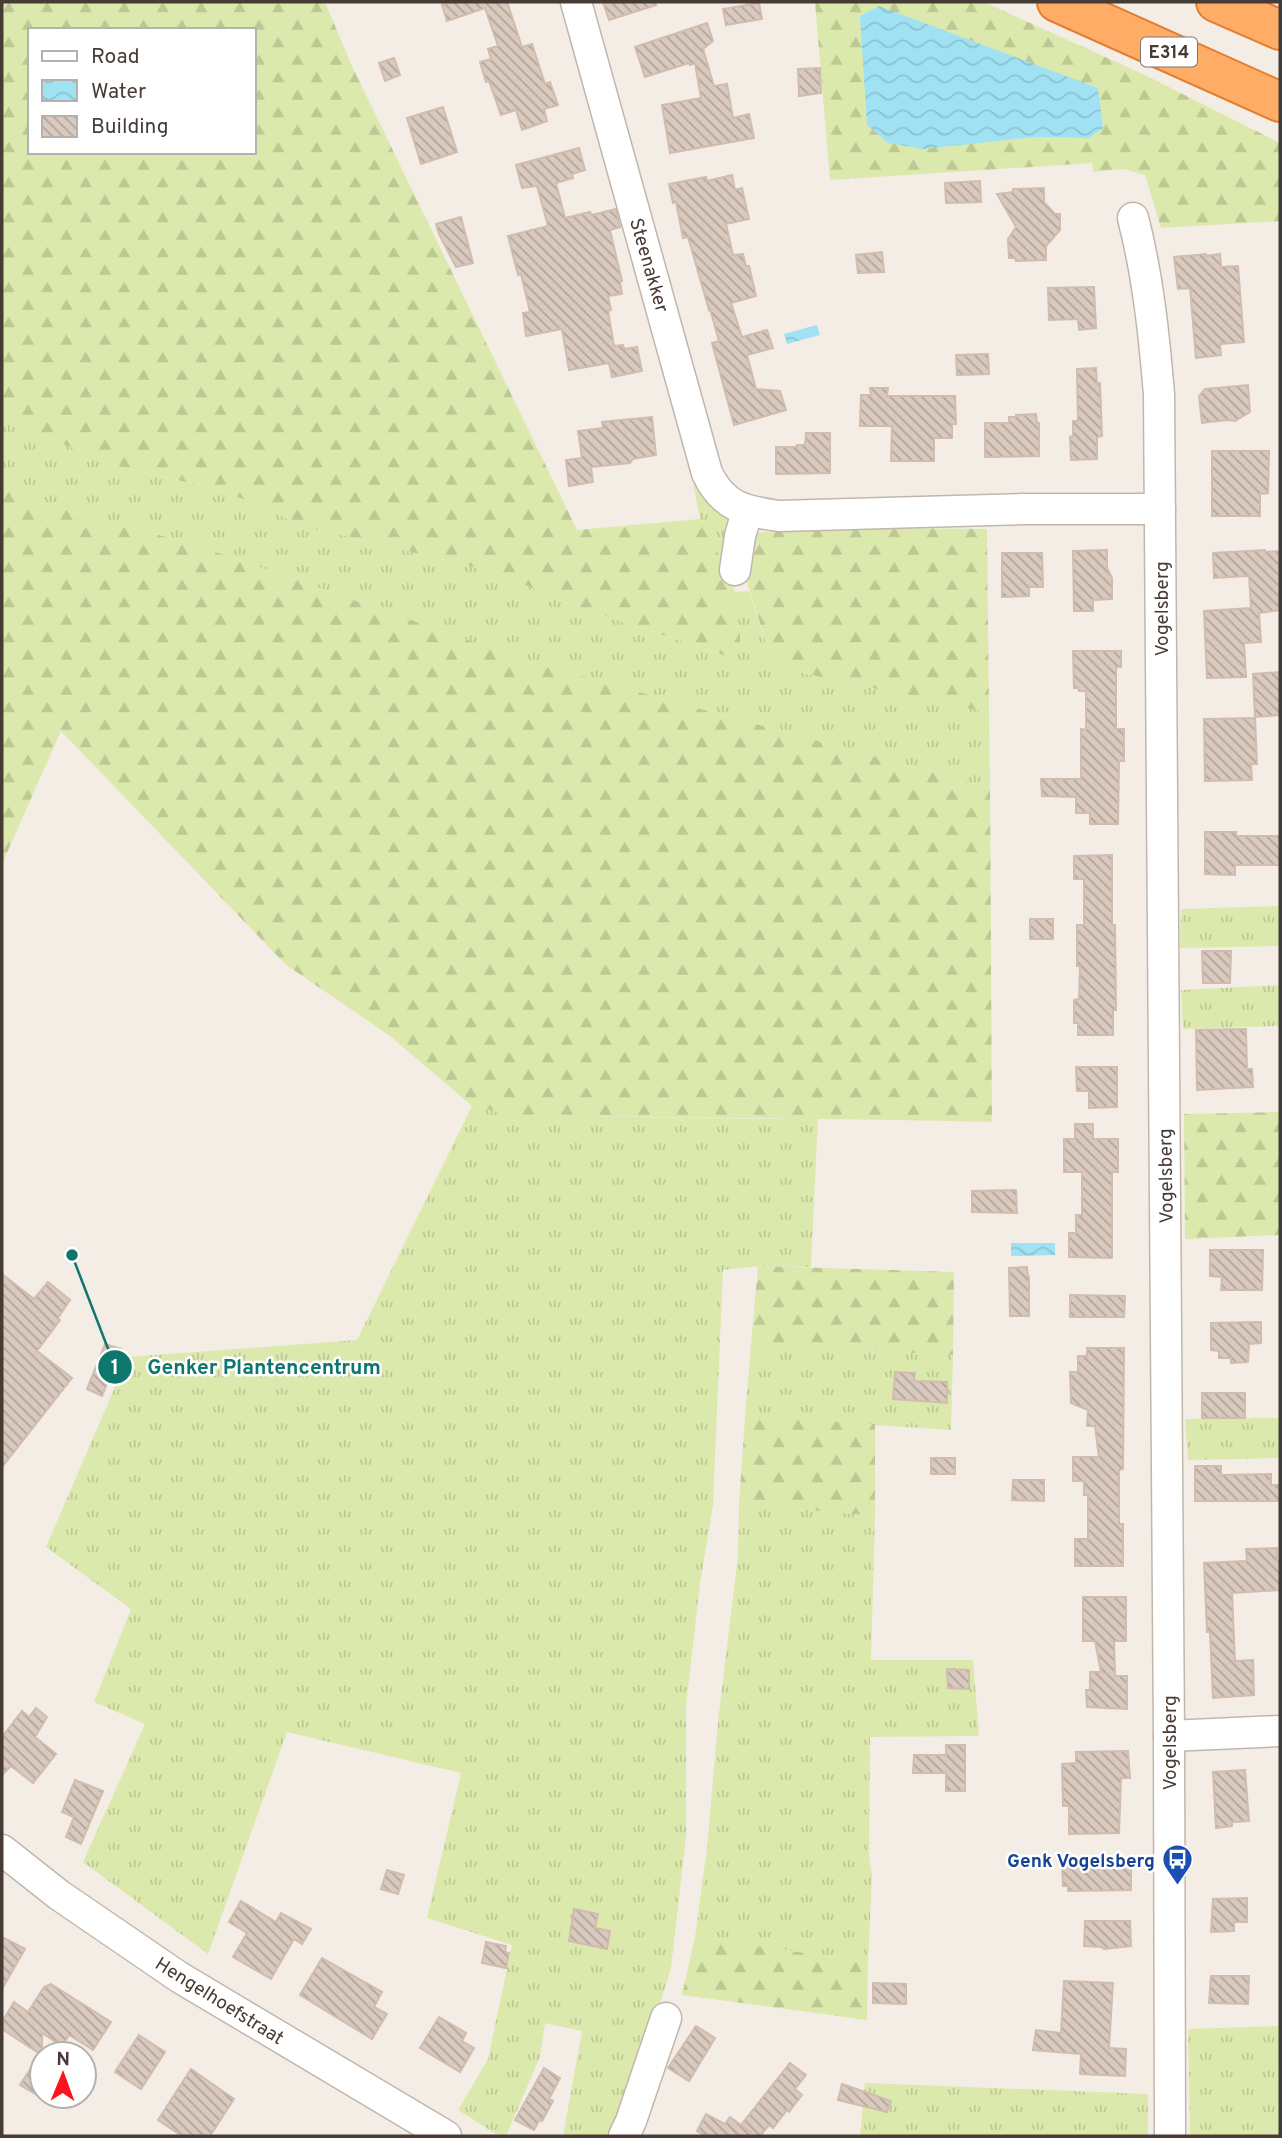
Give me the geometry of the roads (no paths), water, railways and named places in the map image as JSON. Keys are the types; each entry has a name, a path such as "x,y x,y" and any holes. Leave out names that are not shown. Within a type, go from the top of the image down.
{"highway":[{"name":"E314","path":"1057,2 1280,102"},
{"path":"1216,2 1280,30"}],"street":[{"name":"Steenakker","path":"576,2 708,472 714,487 724,499 747,512 779,516 1024,509 1160,509"},
{"name":"Vogelsberg","path":"1133,218 1144,259 1159,394 1170,2136"},
{"path":"735,570 747,512"},
{"path":"1169,1736 1280,1731"},
{"name":"Hengelhoefstraat","path":"2,1850 59,1895 179,1977 446,2136"},
{"path":"624,2136 666,2018"}],"water":[{"path":"879,6 1098,88 1103,128 1089,138 1035,137 923,149 888,143 867,125 860,16"},
{"path":"817,325 820,335 787,344 784,334"},
{"path":"1011,1243 1055,1243 1055,1255 1011,1256"}],"place":[{"name":"Genker Plantencentrum","path":"72,1255"},
{"name":"Genk Vogelsberg","path":"1178,1887"}]}
